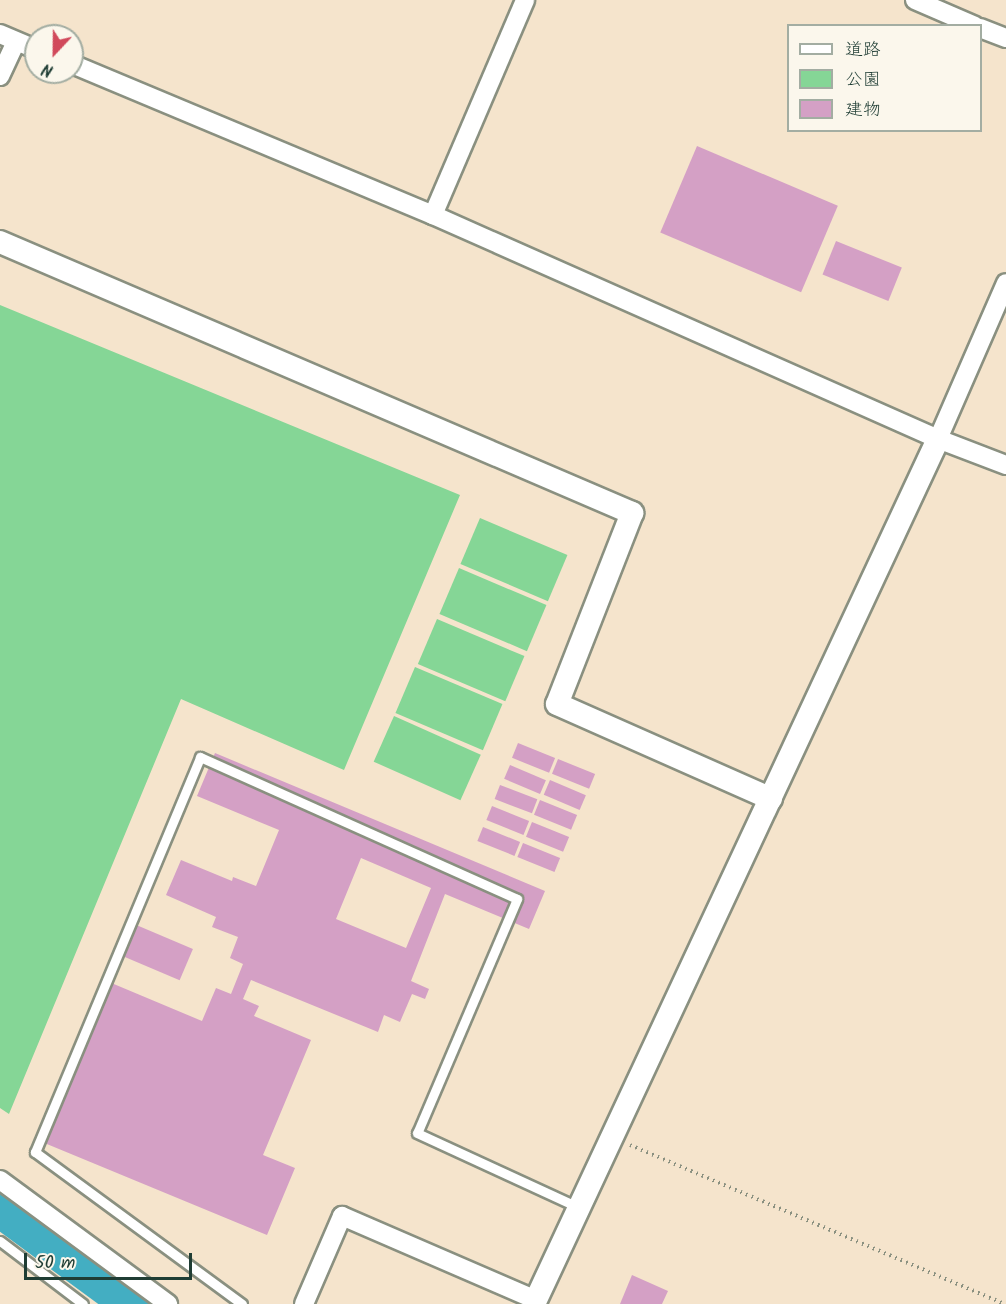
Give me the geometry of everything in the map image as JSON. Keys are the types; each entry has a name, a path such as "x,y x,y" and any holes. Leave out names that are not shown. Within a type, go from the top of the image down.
{"street":[{"path":"433,215 525,0"},
{"path":"915,0 970,24"},
{"path":"982,28 1006,39"},
{"path":"0,76 8,37 24,44"},
{"path":"84,69 433,215 938,438 1006,465"},
{"path":"0,242 632,513 557,704 771,799"},
{"path":"304,1304 342,1216 535,1302 938,438 1006,283"},
{"path":"0,1180 168,1304"}],"lane":[{"path":"242,1304 35,1152 200,757 517,899 417,1133 580,1208"},
{"path":"0,1241 84,1304"}],"path":[{"path":"613,1138 1004,1304"}],"green space":[{"path":"0,305 460,495 344,770 181,699 9,1114 0,1108"},
{"path":"480,518 567,555 548,601 460,564"},
{"path":"459,568 546,605 527,651 439,614"},
{"path":"437,619 524,656 505,701 418,664"},
{"path":"415,667 502,704 483,750 395,713"},
{"path":"394,716 481,755 460,800 374,762"}],"building":[{"path":"697,146 838,206 801,292 660,233"},
{"path":"836,241 902,268 888,301 823,274"},
{"path":"518,743 555,758 549,773 512,758"},
{"path":"215,753 545,891 529,929 445,894 411,981 429,989 425,999 412,994 400,1022 384,1015 378,1032 251,980 243,999 259,1006 254,1016 311,1040 263,1155 295,1168 267,1235 42,1142 109,982 202,1021 216,988 231,994 243,964 230,958 238,937 212,927 216,917 166,895 181,860 232,881 233,877 256,886 279,830 197,796","holes":["361,858 431,888 406,948 336,919"]},
{"path":"558,759 595,774 589,789 552,774"},
{"path":"510,765 546,780 540,794 504,779"},
{"path":"550,780 586,795 580,810 544,795"},
{"path":"500,785 537,799 532,813 495,799"},
{"path":"540,800 577,815 571,830 534,815"},
{"path":"492,806 529,821 523,835 486,820"},
{"path":"532,822 569,837 563,852 526,837"},
{"path":"483,827 520,842 514,856 477,841"},
{"path":"523,843 560,858 554,872 517,857"},
{"path":"134,924 193,949 180,980 121,955"},
{"path":"632,1275 668,1291 662,1304 620,1304"}],"waterway":[{"path":"0,1207 132,1304"}]}
